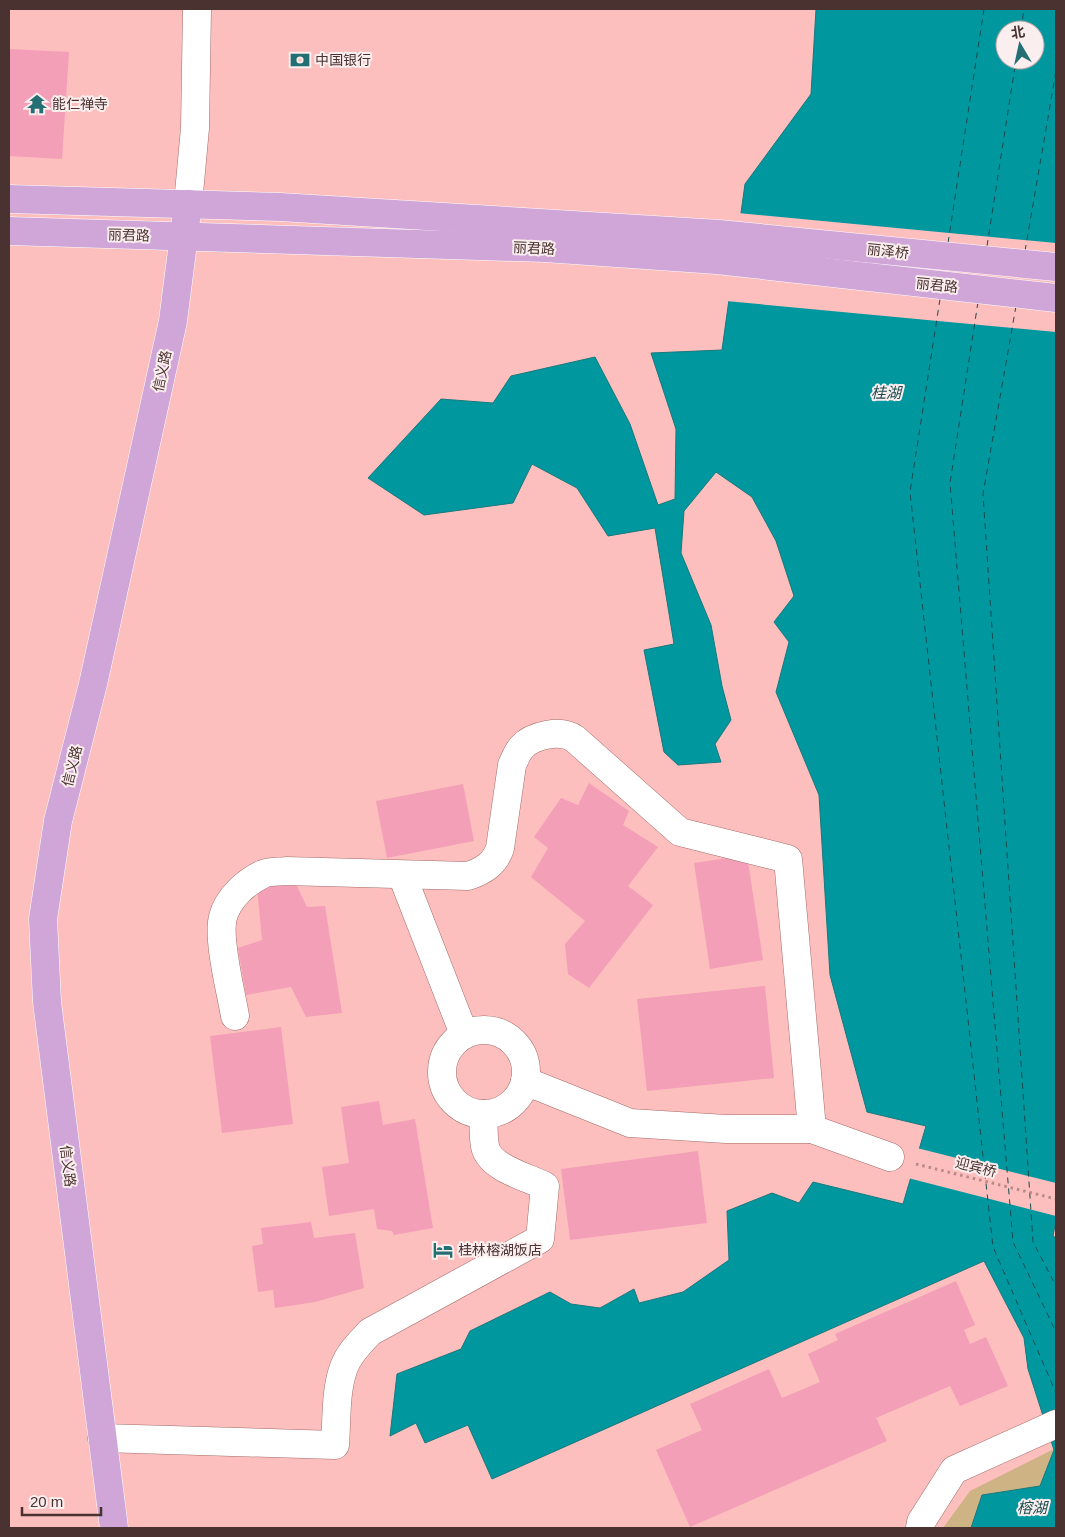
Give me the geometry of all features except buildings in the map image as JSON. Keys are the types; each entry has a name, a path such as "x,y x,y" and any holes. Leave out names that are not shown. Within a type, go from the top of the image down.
{"main road":[{"name":"丽君路","path":"9,199 280,207 718,247 1056,298"},
{"name":"信义路","path":"114,1528 47,1002 43,920 58,821 93,684 173,321 188,204"},
{"name":"丽君路","path":"9,231 545,248 718,247"},
{"name":"丽泽桥","path":"718,247 1056,268"}],"street":[{"name":"信义路","path":"188,204 195,128 197,9"},
{"path":"235,1016 222,936 222,918 229,902 246,884 265,873 286,871 468,876 484,870 491,864 500,848 512,765 516,755 522,746 532,740 541,736 558,734 575,739 680,832 788,859 812,1129"},
{"path":"402,874 464,1034"},
{"path":"477,1030 491,1030 504,1035 515,1043 522,1054 526,1067 525,1082 520,1094 510,1105 497,1112 483,1114 469,1112 447,1094 442,1080 445,1054 453,1043 464,1034 477,1030"},
{"path":"525,1082 630,1123 726,1128 812,1129 890,1158"},
{"path":"102,1438 335,1445 340,1386 344,1366 353,1351 370,1332 540,1239 545,1186 496,1163 489,1156 485,1147 483,1114"},
{"path":"920,1528 921,1522 954,1470 1045,1430"}],"path":[{"name":"迎宾桥","path":"890,1158 1056,1199"}],"shaded area":[{"name":"榕湖","path":"1056,1448 1056,1528 943,1528 970,1491"}],"water":[{"name":"桂湖","path":"816,9 1056,9 1056,1220 1053,1236 1056,1238 1056,1528 971,1528 982,1495 1040,1486 1054,1450 1028,1369 1024,1338 984,1261 492,1479 468,1425 425,1443 416,1423 390,1436 397,1374 461,1349 470,1331 550,1292 571,1304 600,1308 634,1289 639,1303 683,1292 729,1260 727,1211 772,1193 799,1203 813,1182 903,1204 926,1126 867,1112 830,975 819,795 776,692 789,642 774,622 794,596 776,541 752,497 716,472 684,511 681,553 711,625 722,686 731,720 715,744 721,762 678,765 664,752 644,650 674,644 655,528 608,536 577,488 532,464 513,503 424,515 368,478 441,399 493,403 511,376 595,357 630,424 658,505 675,499 676,429 651,353 722,350 745,184 811,94"}],"pier":[{"path":"738,213 1056,243 1056,332 726,301"},
{"path":"917,1148 1056,1183 1056,1216 908,1178"}],"ferry route":[{"path":"948,243 984,9"},
{"path":"1022,20 1024,9"},
{"path":"987,246 1014,70"},
{"path":"1025,251 1056,71"},
{"path":"940,299 910,492 993,1247 1056,1393"},
{"path":"978,302 950,483 1013,1242 1056,1332"},
{"path":"1016,306 983,494 1033,1242 1056,1286"}],"place":[{"name":"中国银行","path":"300,60"},
{"name":"能仁禅寺","path":"37,104"},
{"name":"桂林榕湖饭店","path":"443,1250"}]}
